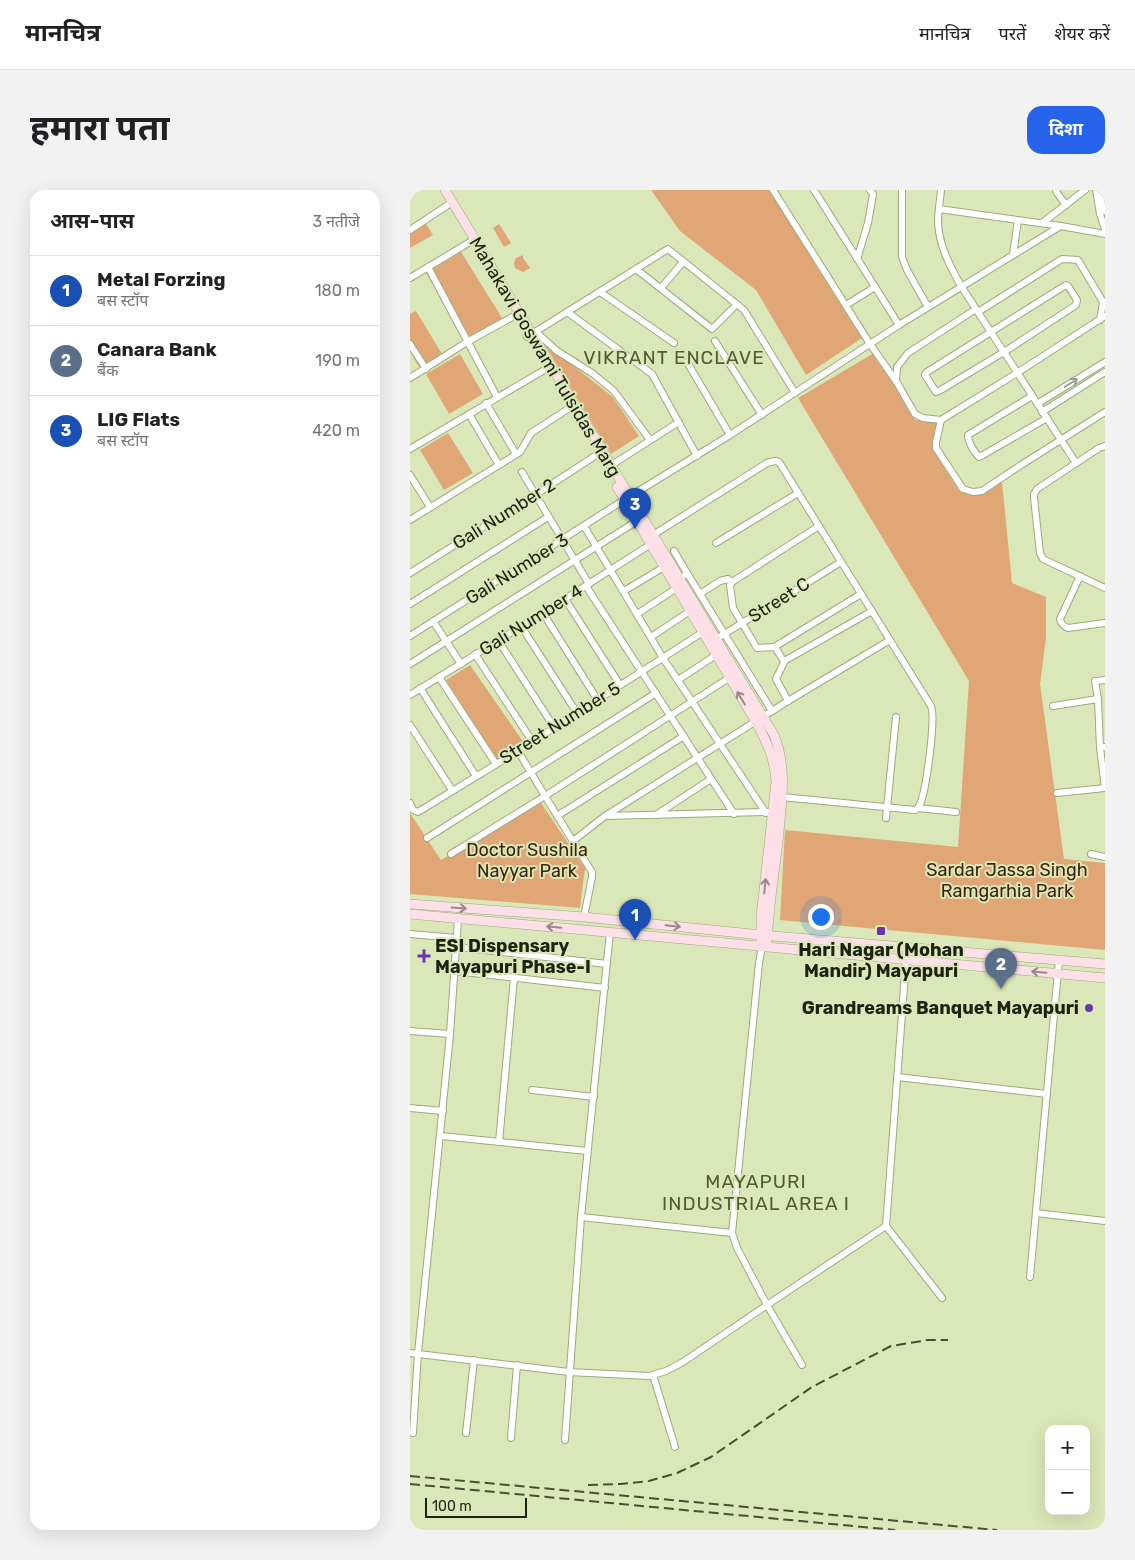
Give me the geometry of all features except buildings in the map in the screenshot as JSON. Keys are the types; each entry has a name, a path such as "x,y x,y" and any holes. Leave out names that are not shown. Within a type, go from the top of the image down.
{"street":[{"name":"Mahakavi Goswami Tulsidas Marg","path":"439,190 514,316 532,334 546,368 610,466 637,521 684,576 713,641 759,719 775,768 776,782 770,812 761,917 764,935"},
{"name":"Mahakavi Goswami Tulsidas Marg","path":"445,190 532,334 598,454 652,540 664,567 690,611 703,632 713,641 716,655 759,719 774,734 781,753 783,772 782,797 764,935"},
{"path":"774,190 915,414 923,418 941,420 1103,318 1103,302 1078,260 1062,259 908,353 897,367 896,381"},
{"path":"814,190 899,325"},
{"path":"857,259 868,223 873,194 870,190"},
{"path":"902,190 902,257 906,270 928,307"},
{"path":"941,190 938,222 941,243 949,263 961,286 1076,463"},
{"path":"1056,190 1056,193 1066,205"},
{"path":"1042,223 1085,190"},
{"path":"1096,190 1105,229"},
{"path":"1101,190 1105,211"},
{"path":"410,230 448,205"},
{"path":"940,209 1105,234"},
{"path":"1013,255 1018,220"},
{"name":"Gali Number 3","path":"410,636 762,415 899,325 1061,226"},
{"path":"410,269 412,277 470,242"},
{"path":"650,440 614,391 592,373 532,334 668,249 744,310 795,393"},
{"path":"661,288 683,262"},
{"path":"428,267 497,397"},
{"path":"636,269 712,328 737,304"},
{"path":"846,305 875,286"},
{"path":"1063,286 1068,286 1077,300 1076,304 1004,352 936,392 925,374 991,332 1063,286"},
{"path":"600,292 674,343"},
{"path":"567,312 652,374 697,456"},
{"path":"410,378 514,316"},
{"path":"715,341 762,415"},
{"path":"410,344 426,369"},
{"path":"687,362 730,435"},
{"path":"1037,404 1105,362"},
{"path":"410,449 546,368"},
{"path":"1042,412 1105,372"},
{"path":"1032,396 968,435 968,439 976,454 979,457 983,455 1046,418"},
{"path":"486,403 516,454"},
{"path":"410,520 522,450 531,432 572,407"},
{"path":"941,420 936,448 960,485 973,492 982,491 1105,412"},
{"path":"469,414 499,465"},
{"path":"610,466 679,422"},
{"path":"1105,446 1099,448 1037,489 1034,494 1041,556 1046,561 1105,588"},
{"name":"Gali Number 2","path":"410,573 598,454"},
{"name":"Gali Number 4","path":"410,694 588,585 771,461 779,462 798,493"},
{"path":"522,472 641,671 734,814"},
{"path":"410,476 430,507"},
{"path":"716,543 798,493 932,710 930,757 918,808"},
{"path":"410,604 548,517"},
{"path":"410,664 637,521"},
{"path":"584,526 663,658 770,812"},
{"path":"819,526 730,585 732,604 757,648 775,647 861,594"},
{"path":"674,551 684,576 700,594 772,711"},
{"name":"Street C","path":"713,641 841,562"},
{"path":"624,591 664,567"},
{"path":"1080,576 1060,619 1060,623 1068,628 1105,623"},
{"path":"700,594 726,578 732,582"},
{"path":"637,614 677,588"},
{"path":"565,599 620,685"},
{"path":"651,637 690,611"},
{"path":"788,701 776,679 785,660 872,611"},
{"path":"542,613 597,699"},
{"path":"434,622 461,664"},
{"path":"521,626 577,713"},
{"name":"Street Number 5","path":"410,803 414,810 418,812 518,751 703,632"},
{"path":"498,640 554,727"},
{"path":"573,841 605,816 788,701 890,640"},
{"path":"775,647 785,660"},
{"path":"475,654 532,741"},
{"path":"678,680 716,655"},
{"path":"439,677 496,764"},
{"path":"451,854 730,678"},
{"path":"1057,793 1105,788 1103,747 1095,681 1105,680"},
{"path":"420,688 476,776"},
{"path":"427,838 656,693"},
{"path":"1053,706 1098,699"},
{"path":"886,818 896,717"},
{"path":"410,725 452,790"},
{"path":"557,816 684,736"},
{"path":"518,751 592,872 584,918"},
{"path":"656,815 711,779"},
{"path":"782,797 886,808 911,810 918,808 938,812 956,812"},
{"path":"605,816 770,812"},
{"path":"1091,854 1105,857"},
{"path":"410,904 1105,964"},
{"path":"410,914 1105,978"},
{"path":"413,1433 418,1353 450,1034 458,919"},
{"path":"565,1440 581,1217 610,932"},
{"path":"410,934 457,938"},
{"path":"764,935 759,963 732,1233 737,1248 767,1306 802,1365"},
{"path":"456,947 607,964"},
{"path":"907,947 886,1226 942,1298"},
{"path":"1030,1277 1059,960"},
{"path":"455,971 604,988"},
{"path":"499,1142 514,978"},
{"path":"410,1031 450,1034"},
{"path":"897,1077 1047,1094"},
{"path":"532,1090 594,1097"},
{"path":"410,1108 443,1111"},
{"path":"441,1136 588,1152"},
{"path":"1036,1213 1105,1221"},
{"path":"581,1217 732,1233"},
{"path":"410,1353 569,1372 653,1375 683,1362 886,1226"},
{"path":"466,1432 474,1360"},
{"path":"512,1438 517,1365"},
{"path":"653,1375 675,1447"}],"green space":[{"path":"651,190 769,190 862,338 806,375 756,290 680,231"},
{"path":"426,224 433,235 410,248 410,233"},
{"path":"499,224 511,243 504,247 493,228"},
{"path":"458,247 502,318 466,341 423,268"},
{"path":"523,255 530,268 523,272 515,268 514,263 516,258"},
{"path":"416,311 442,354 419,367 410,351 410,314"},
{"path":"543,342 613,397 639,436 611,454"},
{"name":"Sardar Jassa Singh Ramgarhia Park","path":"874,353 916,420 937,421 932,447 959,491 984,493 1002,482 1012,583 1046,597 1046,638 1040,684 1064,859 1105,863 1105,950 780,920 785,830 958,847 969,681 798,398"},
{"path":"460,354 483,394 449,414 426,374"},
{"path":"448,433 473,473 444,490 420,450"},
{"path":"470,665 524,743 497,760 446,680"},
{"name":"Doctor Sushila Nayyar Park","path":"539,800 585,868 580,908 410,894 410,813 441,860"}],"railway":[{"path":"588,1485 649,1481 677,1473 711,1457 812,1387 891,1346 928,1340 948,1340"},
{"path":"410,1476 997,1530"},
{"path":"410,1484 895,1530"}],"place":[{"name":"LIG Flats","path":"635,529"},
{"name":"Hari Nagar (Mohan Mandir) Mayapuri","path":"881,931"},
{"name":"Metal Forzing","path":"635,940"},
{"name":"ESI Dispensary Mayapuri Phase-I","path":"424,956"},
{"name":"Canara Bank","path":"1001,989"},
{"name":"Grandreams Banquet Mayapuri","path":"1089,1008"}],"district":[{"name":"VIKRANT ENCLAVE","path":"674,357"},
{"name":"MAYAPURI INDUSTRIAL AREA I","path":"756,1192"}]}
